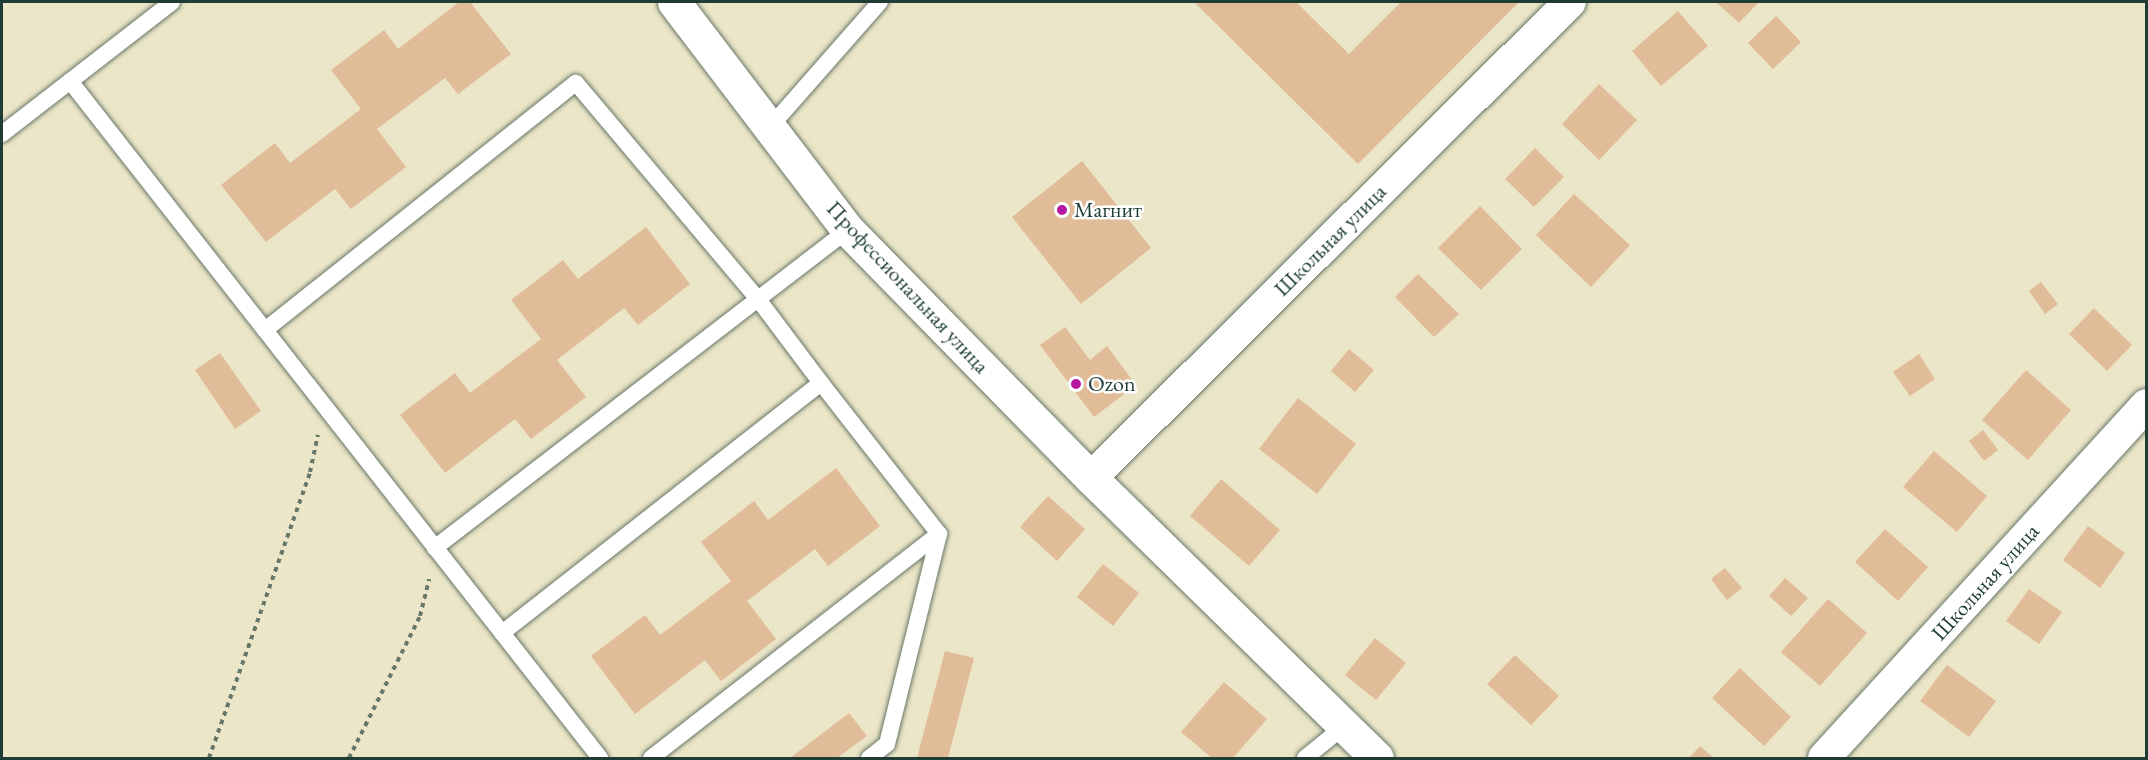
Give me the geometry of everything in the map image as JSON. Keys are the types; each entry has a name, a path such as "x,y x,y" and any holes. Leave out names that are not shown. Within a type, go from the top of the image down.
{"street":[{"name":"Профессиональная улица","path":"674,2 771,126 848,230 1091,478 1344,730"},
{"name":"Школьная улица","path":"1091,478 1570,2"},
{"name":"Школьная улица","path":"1824,759 2146,405"},
{"path":"1344,730 1377,759"}],"lane":[{"path":"2,134 172,2"},
{"path":"771,126 880,2"},
{"path":"70,81 600,759"},
{"path":"265,330 576,83 758,299 939,534"},
{"path":"435,548 848,230"},
{"path":"502,633 821,383"},
{"path":"869,759 886,751 939,534"},
{"path":"651,759 939,534"},
{"path":"1305,759 1344,730"}],"path":[{"path":"209,759 310,471 325,407"},
{"path":"349,759 420,616 435,548"}],"building":[{"path":"459,2 470,2 511,54 458,94 445,78 377,129 406,167 351,209 335,189 266,242 221,185 275,143 290,163 361,109 331,70 384,30 398,49"},
{"path":"1194,2 1296,2 1349,54 1401,2 1519,2 1358,164"},
{"path":"1716,2 1759,2 1739,23"},
{"path":"1678,11 1708,46 1661,86 1632,51"},
{"path":"1776,16 1801,42 1773,69 1748,43"},
{"path":"1599,84 1637,120 1599,160 1562,124"},
{"path":"1535,148 1564,177 1534,207 1505,179"},
{"path":"1082,161 1151,248 1081,304 1012,217"},
{"path":"1574,194 1630,245 1591,287 1536,235"},
{"path":"1480,206 1522,249 1481,290 1438,248"},
{"path":"646,227 690,284 638,325 624,308 557,360 586,397 531,439 515,419 445,473 400,415 455,373 470,393 541,339 511,300 563,260 578,279"},
{"path":"1418,274 1459,314 1434,337 1395,297"},
{"path":"2041,282 2058,304 2045,314 2029,291"},
{"path":"2094,308 2132,345 2107,371 2069,334"},
{"path":"1065,327 1090,360 1107,346 1136,385 1094,417 1040,345"},
{"path":"1349,349 1374,370 1355,392 1331,371"},
{"path":"220,353 261,411 235,429 195,370"},
{"path":"1919,354 1935,379 1910,396 1893,372"},
{"path":"2026,370 2071,410 2028,460 1982,420"},
{"path":"1298,398 1356,444 1317,494 1259,449"},
{"path":"1983,430 1998,450 1984,461 1969,441"},
{"path":"1934,451 1987,496 1957,532 1903,487"},
{"path":"836,468 880,526 828,566 815,549 747,601 776,639 721,681 705,660 635,714 591,656 645,615 660,635 731,581 701,542 754,501 768,520"},
{"path":"1221,479 1280,530 1249,566 1190,516"},
{"path":"1048,496 1085,529 1057,561 1020,527"},
{"path":"2088,526 2125,553 2100,588 2063,560"},
{"path":"1885,529 1928,567 1898,601 1855,562"},
{"path":"1103,564 1139,593 1113,626 1077,597"},
{"path":"1725,568 1742,588 1727,600 1711,579"},
{"path":"1785,578 1808,598 1791,616 1769,596"},
{"path":"2029,589 2062,612 2039,644 2006,621"},
{"path":"1828,599 1867,633 1820,686 1781,652"},
{"path":"1375,638 1406,663 1376,700 1345,675"},
{"path":"945,651 974,658 948,758 917,758"},
{"path":"1515,655 1559,696 1531,725 1487,684"},
{"path":"1947,665 1996,701 1969,737 1920,701"},
{"path":"1740,668 1791,717 1764,746 1712,698"},
{"path":"1224,682 1267,719 1233,758 1212,758 1181,732"},
{"path":"849,713 867,736 837,758 790,758"},
{"path":"1700,746 1714,758 1689,758"}],"place":[{"name":"Магнит","path":"1062,210"},
{"name":"Ozon","path":"1076,384"}]}
